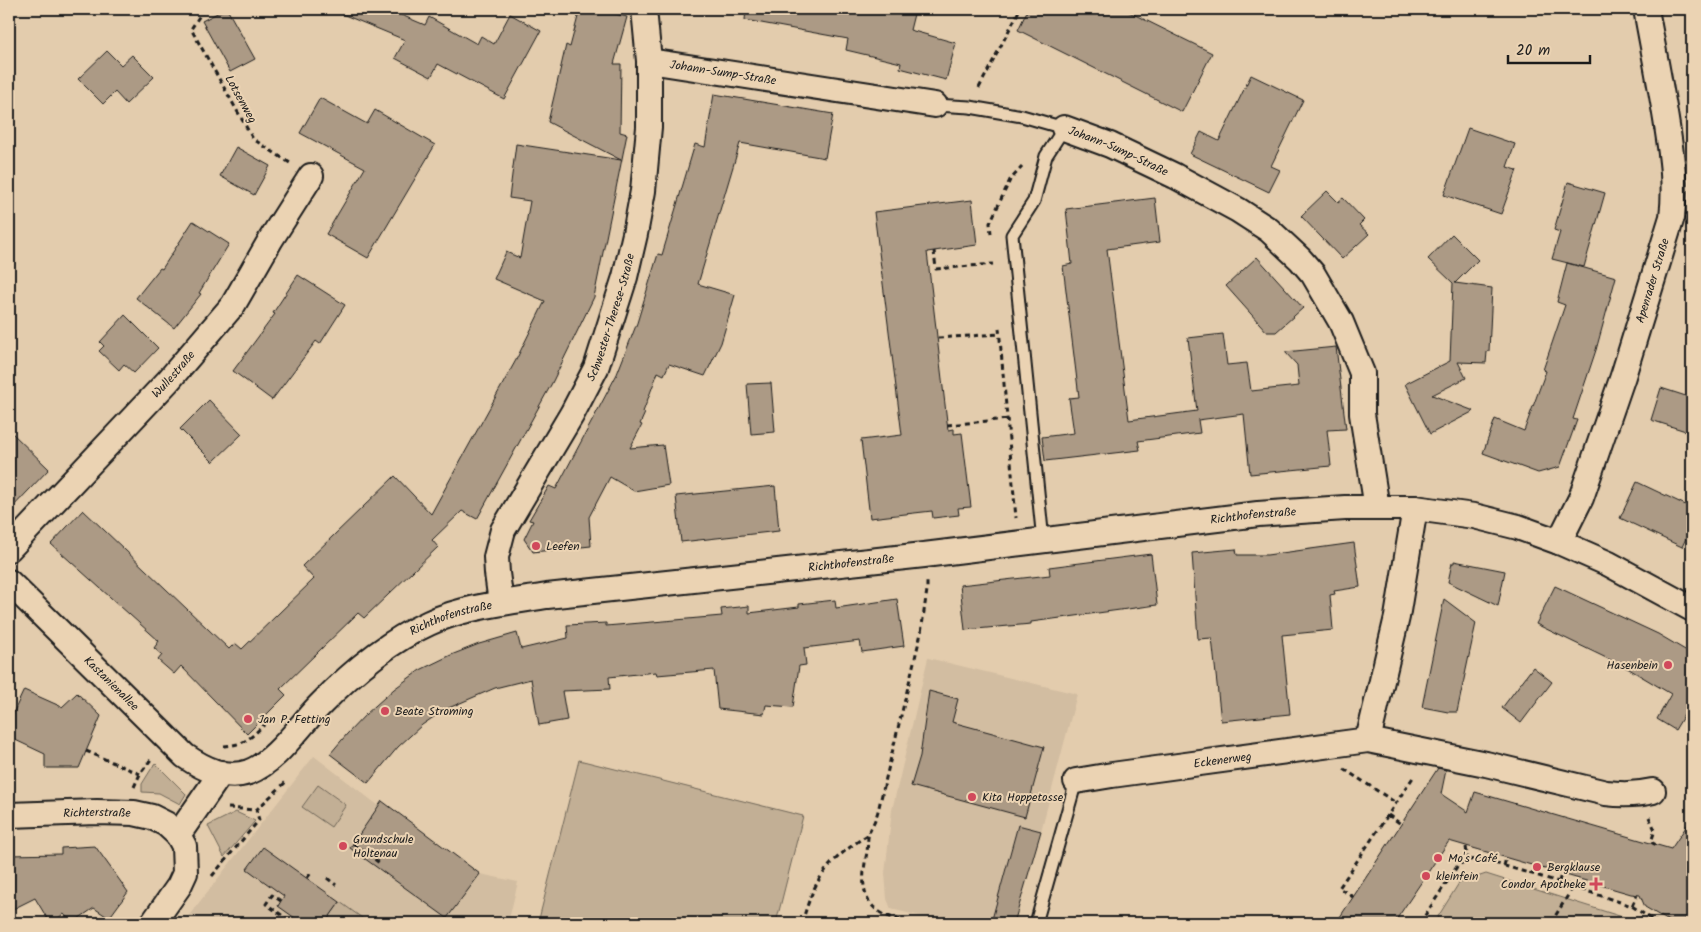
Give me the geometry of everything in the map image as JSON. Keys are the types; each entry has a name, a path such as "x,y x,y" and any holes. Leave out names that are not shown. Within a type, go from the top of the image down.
{"street":[{"name":"Schwester-Therese-Straße","path":"501,603 496,557 503,530 572,414 596,368 625,277 643,190 649,127 649,61 644,9"},
{"name":"Apenrader Straße","path":"1559,542 1581,498 1626,367 1672,217 1675,195 1674,172 1646,9"},
{"name":"Johann-Sump-Straße","path":"649,61 935,105"},
{"name":"Johann-Sump-Straße","path":"1064,128 1118,149 1175,176 1238,210 1269,230 1313,274 1341,322 1362,373 1362,414 1377,508"},
{"name":"Wullestraße","path":"9,549 168,381 233,305 310,176"},
{"name":"Richthofenstraße","path":"221,773 242,774 269,760 335,689 362,665 404,636 430,622 501,603 556,595 1018,544 1258,514 1345,508 1415,508 1492,520 1518,526 1609,564 1692,609"},
{"path":"1368,740 1397,617 1415,508"},
{"name":"Kastanienallee","path":"9,582 166,739 200,766 221,773"},
{"name":"Eckenerweg","path":"1076,781 1368,740 1486,764 1606,793 1626,796 1645,793"},
{"path":"153,923 179,886 185,873 184,846 178,835 221,773"},
{"name":"Richterstraße","path":"9,815 98,812 134,813 152,817 166,824 178,835"}],"lane":[{"name":"Johann-Sump-Straße","path":"935,105 970,107 1022,116 1064,128"},
{"path":"1043,541 1012,235 1034,201 1046,156 1064,128"},
{"path":"1036,923 1076,781"}],"path":[{"name":"Lotsenweg","path":"204,9 191,29 253,139 310,176"},
{"path":"970,107 1020,9"},
{"path":"934,251 936,269 993,264"},
{"path":"938,338 1000,334 1018,544"},
{"path":"947,425 1008,419"},
{"path":"918,923 888,916 878,911 866,897 864,868 869,834 878,811 921,633 928,590 924,555"},
{"path":"218,745 237,745 247,741 268,722"},
{"path":"134,813 134,786 140,774 166,739"},
{"path":"1330,745 1334,763 1396,803"},
{"path":"86,751 140,774"},
{"path":"1353,897 1339,888 1413,778"},
{"path":"1645,793 1655,830 1651,842 1658,846"},
{"path":"210,878 259,820 256,810"},
{"path":"1388,815 1402,824"},
{"path":"802,923 808,900 816,883 833,860 869,834"},
{"path":"354,842 381,864"},
{"path":"1466,847 1468,860"},
{"path":"1504,866 1506,858"},
{"path":"1420,923 1458,865 1468,860 1482,860 1504,866 1632,906 1657,923"},
{"path":"307,878 312,872"},
{"path":"1559,882 1561,873"},
{"path":"327,878 336,885"},
{"path":"1551,923 1573,887"},
{"path":"281,901 272,895 266,904 286,918 283,923"},
{"path":"1632,906 1637,895"}],"shaded area":[{"name":"Kita Hoppetosse","path":"928,658 1077,694 1041,831 1018,825 991,923 949,923 891,909 887,899 885,873 892,810"},
{"name":"Grundschule Holtenau","path":"314,756 379,806 382,802 480,874 518,882 508,923 183,923"},
{"path":"579,760 803,816 776,923 538,923"},
{"path":"155,763 186,794 180,804 159,793 142,792 142,784"},
{"path":"318,785 346,805 331,827 302,807"},
{"path":"236,812 255,821 224,857 208,826"},
{"path":"1486,874 1637,923 1434,923 1459,883"},
{"path":"340,902 369,923 325,923"}],"building":[{"path":"227,9 255,59 230,72 202,21"},
{"path":"330,9 387,9 425,25 429,17 477,44 481,36 494,44 510,14 541,31 504,99 438,64 431,77 395,58 405,40"},
{"path":"580,9 596,9 627,17 614,64 621,64 620,132 627,134 594,297 552,383 477,519 462,511 432,540 438,547 364,618 358,613 280,689 286,695 247,734 181,666 174,674 158,660 162,655 154,648 159,641 51,544 83,510 229,649 235,643 242,649 314,579 302,566 395,476 431,514 516,360 545,301 494,279 506,252 520,258 530,201 509,198 516,144 621,160 548,122 566,45 570,47"},
{"path":"746,9 894,9 914,14 910,30 956,43 946,80 900,68 901,63 846,50 848,39 745,20"},
{"path":"1028,9 1123,9 1212,53 1182,112 1018,30"},
{"path":"107,51 121,65 132,55 154,77 126,104 115,92 103,104 78,79"},
{"path":"1251,75 1303,100 1271,166 1280,170 1269,192 1190,154 1201,132 1219,141"},
{"path":"714,94 833,114 825,158 740,143 698,284 735,295 721,343 705,376 669,364 664,375 658,372 643,412 645,413 640,424 642,425 630,448 663,445 669,485 634,491 610,477 589,517 591,546 533,552 524,539 533,521 529,520 549,486 556,489 617,374 637,323 658,254 662,255 695,144 705,147"},
{"path":"320,98 367,124 375,110 435,145 368,258 326,234 365,168 300,133"},
{"path":"1468,128 1515,144 1507,167 1517,170 1501,214 1444,195"},
{"path":"236,147 270,166 254,195 220,176"},
{"path":"1568,182 1605,193 1584,267 1552,259 1560,232 1554,230"},
{"path":"1327,191 1338,202 1343,198 1364,220 1359,225 1369,234 1342,259 1301,216"},
{"path":"1155,198 1160,242 1107,249 1129,420 1197,411 1188,338 1223,334 1227,365 1247,363 1251,391 1299,386 1297,365 1285,352 1336,347 1346,429 1327,430 1331,466 1250,474 1244,414 1198,420 1200,433 1138,441 1140,450 1045,461 1042,437 1074,433 1069,398 1079,397 1063,266 1072,264 1066,209"},
{"path":"972,200 977,245 927,252 948,430 954,429 954,434 962,433 971,507 958,508 959,515 933,518 932,511 870,518 861,440 902,435 874,212"},
{"path":"193,221 229,244 199,293 201,294 174,328 136,298 160,268 162,269"},
{"path":"1452,234 1478,260 1455,283 1492,288 1489,351 1487,352 1486,363 1458,362 1466,378 1432,395 1474,411 1430,434 1405,384 1450,361 1453,283 1428,259"},
{"path":"1257,257 1303,308 1276,332 1267,332 1226,286"},
{"path":"1567,263 1616,277 1596,350 1573,419 1577,420 1560,467 1538,473 1483,453 1495,419 1524,431 1546,371 1543,370 1565,305 1557,302"},
{"path":"298,275 345,305 320,344 316,341 272,400 233,371 275,314 273,313"},
{"path":"125,315 158,348 134,373 124,364 119,370 99,351 104,346 100,342"},
{"path":"771,383 775,432 751,434 747,384"},
{"path":"1661,388 1692,398 1692,433 1651,420"},
{"path":"209,400 242,434 213,462 180,429"},
{"path":"9,430 49,469 9,511"},
{"path":"1637,482 1692,508 1692,525 1682,547 1620,518"},
{"path":"775,486 779,531 681,542 676,496"},
{"path":"1354,543 1360,587 1334,591 1335,594 1330,595 1333,630 1282,635 1290,714 1221,721 1212,638 1198,639 1192,553 1236,549 1237,555 1267,555"},
{"path":"1151,554 1157,605 1031,622 1031,624 965,630 960,585 1050,575 1049,567"},
{"path":"1454,561 1505,571 1498,606 1448,582"},
{"path":"1555,586 1658,634 1692,654 1692,706 1690,705 1675,730 1657,719 1671,694 1629,669 1536,624"},
{"path":"897,599 904,646 862,652 860,641 804,648 806,665 799,666 793,707 766,705 764,714 718,709 714,670 657,675 656,672 609,677 610,689 562,691 567,720 539,725 531,679 495,688 444,710 422,725 398,747 368,783 330,754 366,714 394,689 420,670 479,644 517,633 521,649 568,638 567,625 606,623 606,626 722,616 721,609 749,606 749,613 799,607 799,604 835,600 836,608"},
{"path":"1444,599 1476,623 1457,712 1422,707"},
{"path":"1533,667 1552,682 1521,723 1502,708"},
{"path":"24,690 62,707 77,693 101,716 79,768 45,768 45,754 9,737 9,722"},
{"path":"929,691 958,699 952,722 1044,747 1025,817 911,786 920,756"},
{"path":"1438,768 1446,770 1441,794 1468,812 1475,792 1671,849 1692,818 1692,923 1672,923 1645,907 1640,895 1449,841 1394,923 1336,923"},
{"path":"382,801 480,874 447,918 350,848"},
{"path":"1018,825 1041,831 1014,923 991,923"},
{"path":"95,846 128,892 109,918 94,908 72,923 64,914 50,923 35,898 13,909 12,898 10,899 9,855 61,854 61,848"},
{"path":"263,847 340,902 325,923 302,923 278,906 284,896 247,869"}],"place":[{"name":"Leefen","path":"536,546"},
{"name":"Hasenbein","path":"1668,665"},
{"name":"Beate Stroming","path":"385,711"},
{"name":"Jan P. Fetting","path":"248,719"},
{"name":"Kita Hoppetosse","path":"972,797"},
{"name":"Grundschule Holtenau","path":"343,846"},
{"name":"Mo's Café","path":"1438,858"},
{"name":"Bergklause","path":"1537,867"},
{"name":"kleinfein","path":"1426,876"},
{"name":"Condor Apotheke","path":"1596,884"}]}
